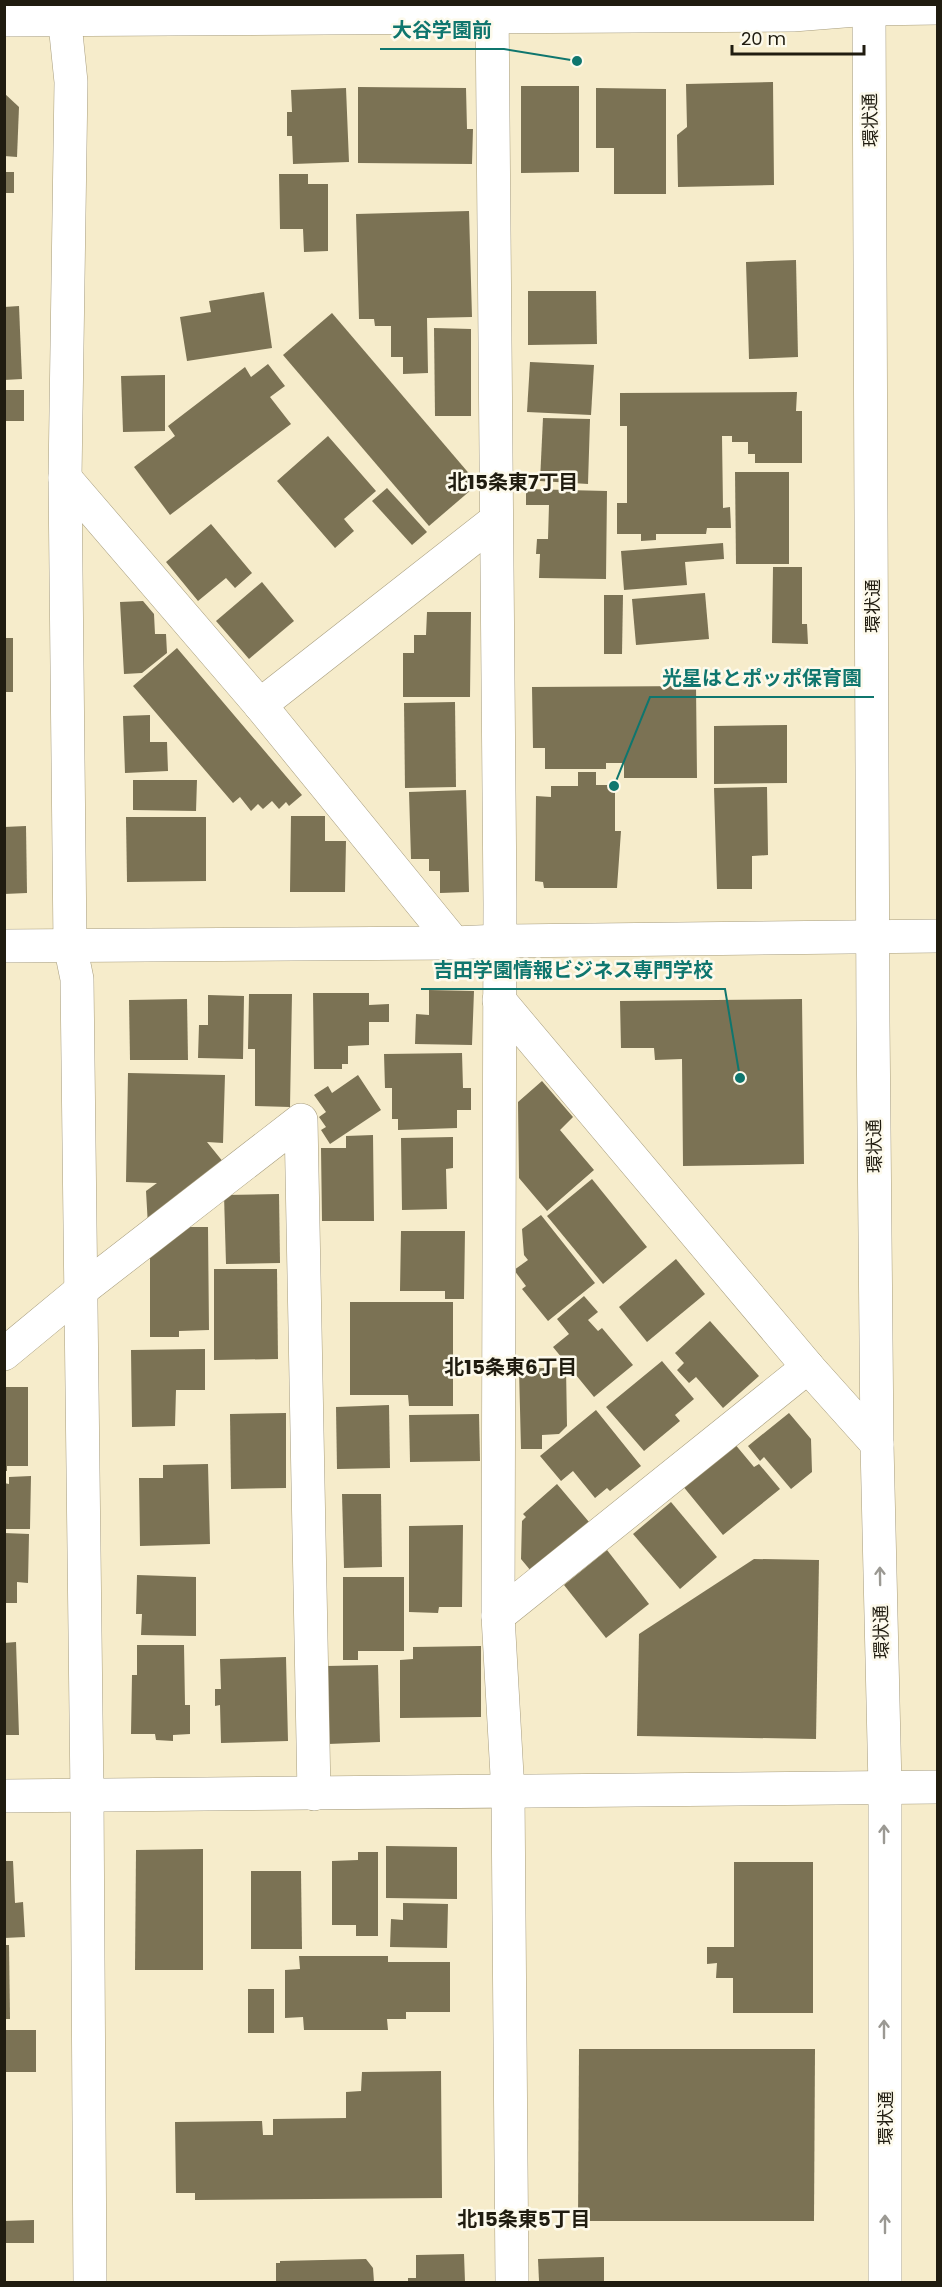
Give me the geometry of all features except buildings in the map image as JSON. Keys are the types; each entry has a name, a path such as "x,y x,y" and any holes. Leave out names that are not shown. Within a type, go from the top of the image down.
{"street":[{"path":"4,20 63,11 127,21 492,11 793,15 869,7 938,8"},
{"name":"環状通","path":"869,7 877,1444 885,1787 885,2283"},
{"path":"63,11 71,82 65,478 70,945 77,979 87,1795 90,2283"},
{"path":"492,11 500,941 498,1616 508,1793 512,2283"},
{"path":"65,478 260,705 454,943"},
{"path":"260,705 496,520"},
{"path":"4,946 454,943 938,936"},
{"path":"499,1000 808,1367 877,1444"},
{"path":"4,1353 301,1120 314,1794"},
{"path":"498,1616 808,1367"},
{"path":"4,1796 508,1793 938,1787"}],"place":[{"name":"大谷学園前","path":"577,61"},
{"name":"光星はとポッポ保育園","path":"614,786"},
{"name":"吉田学園情報ビジネス専門学校","path":"740,1078"}],"district":[{"name":"北15条東7丁目","path":"513,482"},
{"name":"北15条東6丁目","path":"511,1367"},
{"name":"北15条東5丁目","path":"524,2219"}]}
